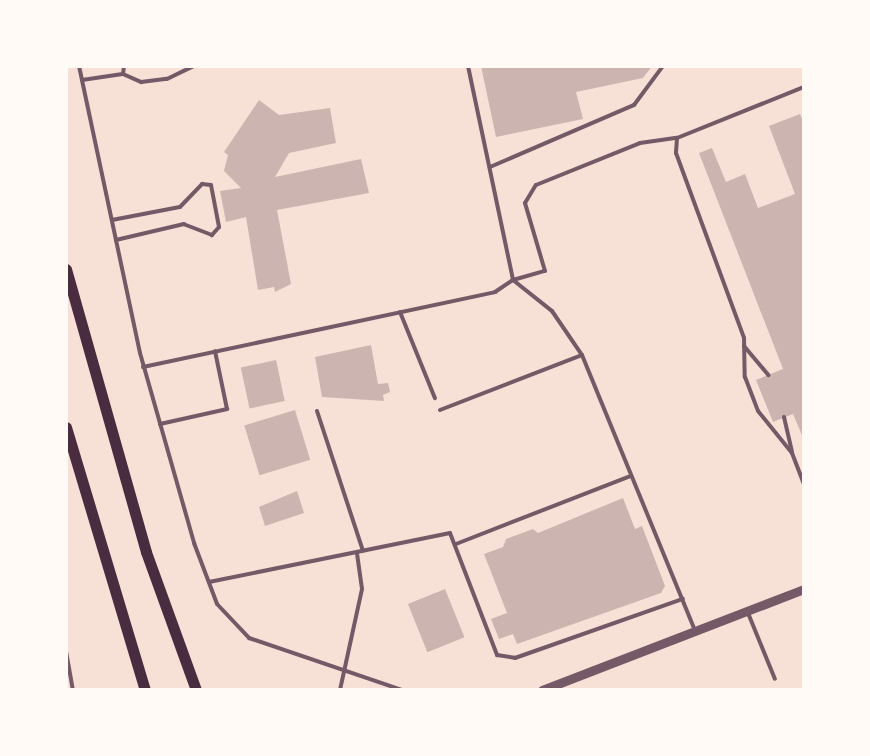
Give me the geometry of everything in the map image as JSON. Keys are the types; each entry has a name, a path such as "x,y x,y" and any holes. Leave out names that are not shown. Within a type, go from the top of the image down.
{"main road":[{"path":"66,269 146,552 196,690"},
{"path":"66,427 145,690"}],"street":[{"path":"542,690 804,589"}],"lane":[{"path":"79,66 143,367 217,604 249,638 402,690"},
{"path":"123,74 124,66"},
{"path":"82,80 123,74 141,82 167,79 194,66"},
{"path":"468,66 513,280 552,311 582,355 695,631"},
{"path":"489,167 634,105 663,66"},
{"path":"143,367 495,292 513,280 545,271 525,203 536,185 640,143 677,138 804,87"},
{"path":"677,138 676,153 733,302 744,346 745,377 758,411 792,453"},
{"path":"112,220 180,207 202,184 211,185 219,227 212,235 184,224 116,240"},
{"path":"400,312 435,398"},
{"path":"744,346 768,375"},
{"path":"160,424 227,409 215,351"},
{"path":"440,410 582,355"},
{"path":"317,411 363,551"},
{"path":"784,417 792,453 804,484"},
{"path":"456,544 630,476"},
{"path":"209,582 450,533 497,655 515,658 683,599"},
{"path":"340,690 348,670 362,589 357,552"},
{"path":"747,611 775,679"},
{"path":"66,651 73,690"}],"building":[{"path":"481,66 652,66 643,78 576,92 583,119 496,137"},
{"path":"259,100 279,115 330,108 336,143 289,153 275,177 361,159 369,193 277,210 291,284 275,292 274,287 258,290 246,217 226,222 220,191 241,188 224,171 228,155 224,152"},
{"path":"800,114 804,123 804,440 793,414 773,422 756,380 783,369 699,153 712,148 726,182 745,174 758,208 795,194 769,126"},
{"path":"371,345 378,384 388,383 390,392 383,395 384,401 322,397 315,357"},
{"path":"276,360 285,401 250,409 241,367"},
{"path":"295,410 310,460 260,475 244,425"},
{"path":"297,491 304,513 265,526 259,507"},
{"path":"623,498 635,529 642,526 665,586 661,593 517,644 513,634 499,639 491,619 507,613 484,554 503,547 506,539 533,529 538,533"},
{"path":"445,589 464,637 427,652 408,604"}]}
